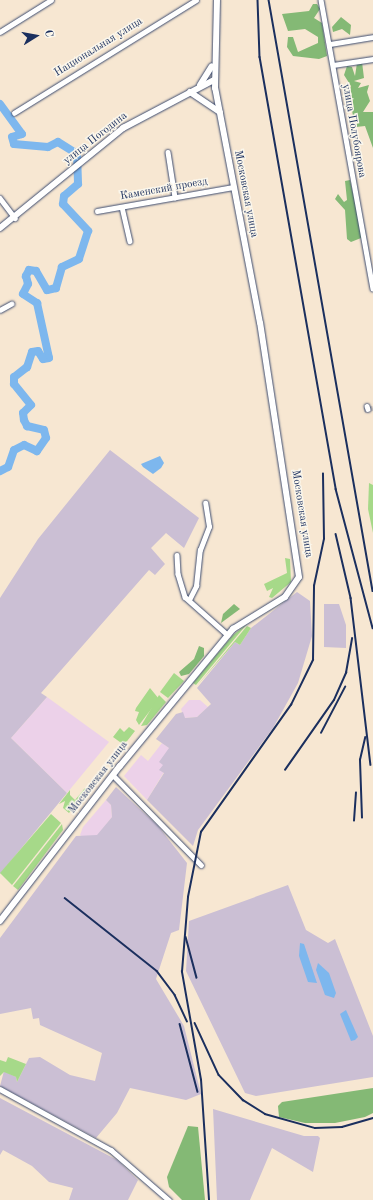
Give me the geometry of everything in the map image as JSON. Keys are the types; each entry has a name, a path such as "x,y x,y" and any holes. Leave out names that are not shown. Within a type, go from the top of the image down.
{"main road":[{"name":"Московская улица","path":"0,921 113,775 228,635 244,619 289,594 300,571 261,329 214,80 217,0"},
{"path":"196,89 208,75 214,57"},
{"name":"улица Погодина","path":"0,228 15,218 123,128 214,80"},
{"path":"190,92 220,112"}],"street":[{"path":"0,32 51,0"},
{"name":"Национальная улица","path":"14,113 196,0"},
{"name":"улица Полубоярова","path":"321,0 373,288"},
{"path":"330,44 373,37"},
{"path":"333,65 373,59"},
{"path":"168,152 175,197"},
{"name":"Каменский проезд","path":"97,211 233,187"},
{"path":"0,198 15,218"},
{"path":"122,207 130,241"},
{"path":"0,310 11,304"},
{"path":"189,600 196,586 200,550 209,527 205,503"},
{"path":"177,555 178,574 189,600 228,635"},
{"path":"113,775 201,865"},
{"path":"0,1089 111,1150 169,1200"}],"shaded area":[{"path":"110,450 199,518 184,548 166,533 151,548 165,564 155,575 149,570 41,693 47,697 11,738 67,793 0,874 0,598 38,539"},
{"path":"297,592 310,601 312,636 298,683 273,728 198,830 193,846 147,800 164,773 159,770 163,765 159,762 169,748 156,739 176,714 183,712 185,718 197,717 211,704 197,688 235,642 240,645 251,628"},
{"path":"324,604 339,604 346,625 346,648 324,647"},
{"path":"47,697 109,742 67,793 11,738"},
{"path":"189,700 200,700 208,707 197,717 184,718 181,709"},
{"path":"162,743 169,748 164,772 147,800 124,776 141,755 148,761"},
{"path":"116,787 158,826 187,863 179,930 171,933 156,979 184,1026 201,1094 186,1100 130,1088 117,1113 96,1138 0,1086 4,1071 16,1077 17,1082 29,1058 40,1057 70,1075 95,1081 102,1053 40,1025 39,1018 33,1019 31,1008 0,1014 0,938 76,836 97,835 112,817 111,805 106,800"},
{"path":"106,800 111,805 112,817 97,836 84,838 80,835 83,827"},
{"path":"288,885 306,930 328,943 335,939 373,1036 373,1077 256,1096 245,1093 186,971 189,921"},
{"path":"0,1098 117,1160 138,1180 128,1200 69,1200 73,1188 49,1182 32,1166 3,1150 0,1155"},
{"path":"213,1109 304,1136 318,1136 320,1138 313,1172 272,1148 250,1200 217,1200"}],"green space":[{"path":"313,4 317,4 320,9 314,18 322,23 327,56 319,59 293,56 287,47 288,37 293,37 298,52 318,43 318,37 305,29 288,31 282,14 309,11"},
{"path":"341,17 351,25 350,35 342,29 333,32 332,27"},
{"path":"362,62 364,78 354,81 361,83 358,88 369,85 367,92 370,101 363,112 373,112 373,148 365,126 356,127 358,118 353,116 349,94 351,86 344,75 347,66 352,67 355,76 357,63"},
{"path":"350,180 361,230 361,238 351,242 347,239 345,210 335,199 338,194 344,202 347,200 345,181"},
{"path":"369,483 373,485 373,533 368,509"},
{"path":"285,558 290,559 291,582 272,598 269,597 273,588 267,591 264,584 287,573"},
{"path":"234,604 240,609 221,623 223,614"},
{"path":"247,624 196,685 193,683 233,635"},
{"path":"247,626 251,628 240,645 235,642 196,687"},
{"path":"199,646 204,648 204,656 189,674 181,676 179,672 194,659"},
{"path":"174,673 184,681 168,698 160,692"},
{"path":"150,688 159,699 139,725 136,720 139,712 135,711"},
{"path":"159,695 166,702 147,725 141,726"},
{"path":"129,727 135,731 124,745 113,737 120,728 124,732"},
{"path":"85,788 88,790 69,813 63,808 65,801 59,804 70,790 70,795 75,800"},
{"path":"51,814 61,823 12,885 0,873"},
{"path":"62,824 63,830 18,890 13,886"},
{"path":"8,1057 26,1064 17,1082 16,1077 4,1072 0,1076 0,1060 6,1062"},
{"path":"373,1088 373,1113 365,1117 335,1123 305,1123 279,1117 278,1106 282,1102"},
{"path":"188,1126 198,1127 205,1200 182,1200 169,1187 167,1177"}],"water":[{"path":"160,456 164,463 161,468 153,474 141,464"},
{"path":"300,943 304,944 317,983 308,982 299,956"},
{"path":"318,963 329,973 336,993 334,998 325,995 316,970"},
{"path":"346,1010 358,1037 351,1041 340,1014"}],"waterway":[{"path":"0,104 22,134 12,137 14,144 48,147 58,142 77,154 78,184 64,196 63,204 88,231 79,259 62,267 56,288 47,290 36,271 29,270 26,276 28,284 23,294 37,303 49,358 43,359 38,351 32,352 27,367 14,377 14,384 31,405 23,413 27,426 44,430 46,438 37,451 24,445 14,450 8,467 0,471"}],"tunnel":[{"path":"364,410 373,408"}],"railway":[{"path":"258,0 260,57 336,489 373,628"},
{"path":"269,0 373,591"},
{"path":"209,1200 201,1080 182,972 188,897 201,832 291,705 313,660 314,586 324,539 323,474"},
{"path":"336,534 351,598 371,765"},
{"path":"285,770 334,700 346,673 352,639"},
{"path":"321,733 345,687"},
{"path":"362,818 360,760 365,738"},
{"path":"354,821 356,793"},
{"path":"65,898 157,971 175,995 187,1021"},
{"path":"186,937 197,978"},
{"path":"195,1023 219,1075 243,1100 265,1114 315,1128 342,1127 373,1118"},
{"path":"180,1024 198,1092"}]}
